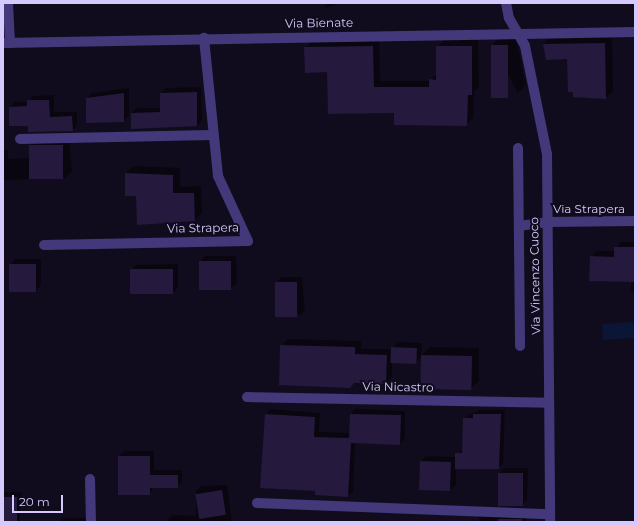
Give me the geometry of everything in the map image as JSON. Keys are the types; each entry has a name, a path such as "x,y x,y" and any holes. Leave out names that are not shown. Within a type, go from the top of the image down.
{"street":[{"path":"7,43 8,3"},
{"name":"Via Vincenzo Cuoco","path":"506,3 524,46 546,140 550,518"},
{"name":"Via Bienate","path":"7,43 204,38 635,32"},
{"name":"Via Strapera","path":"44,245 248,241 222,189 211,135 204,38"},
{"path":"20,138 211,135"},
{"path":"518,148 520,226 520,346"},
{"name":"Via Strapera","path":"520,226 547,222 635,221"},
{"name":"Via Nicastro","path":"247,397 549,403"},
{"path":"90,480 91,522"},
{"path":"257,503 550,518"}],"water":[{"path":"633,322 634,338 603,340 602,324"}],"building":[{"path":"605,43 606,99 573,97 573,92 568,92 567,59 546,60 543,44"},
{"path":"491,45 508,45 508,98 491,98"},
{"path":"373,46 374,87 429,87 429,79 436,80 436,46 472,46 472,95 468,95 467,126 394,125 394,113 328,114 327,72 305,73 304,47"},
{"path":"197,92 197,126 131,129 131,113 160,112 160,93"},
{"path":"124,93 124,122 86,123 86,98"},
{"path":"27,100 49,100 50,117 72,116 73,131 28,132 28,126 9,126 9,107 27,106"},
{"path":"29,145 63,145 63,179 29,179"},
{"path":"125,173 173,175 173,193 194,193 195,221 137,225 136,196 125,196"},
{"path":"614,247 634,247 635,282 589,281 590,256 614,257"},
{"path":"199,261 231,261 231,290 199,290"},
{"path":"9,264 36,264 36,292 9,292"},
{"path":"130,269 173,269 173,294 130,294"},
{"path":"275,282 297,282 297,317 275,317"},
{"path":"280,345 355,347 355,354 387,355 386,384 354,383 350,388 279,385"},
{"path":"391,347 417,348 416,364 390,363"},
{"path":"421,355 472,356 471,390 420,389"},
{"path":"265,414 315,417 314,437 349,438 350,414 401,415 400,445 351,443 348,497 315,495 315,491 260,488"},
{"path":"473,414 501,414 499,469 455,469 455,453 462,453 463,418 473,418"},
{"path":"118,456 150,456 150,475 178,475 178,488 150,488 150,495 118,495"},
{"path":"420,461 451,462 450,491 419,490"},
{"path":"498,473 523,473 523,506 498,506"},
{"path":"222,490 226,515 199,519 195,494"},
{"path":"3,497 17,497 17,522 3,522"},
{"path":"498,519 522,519 522,522 498,522"}]}
